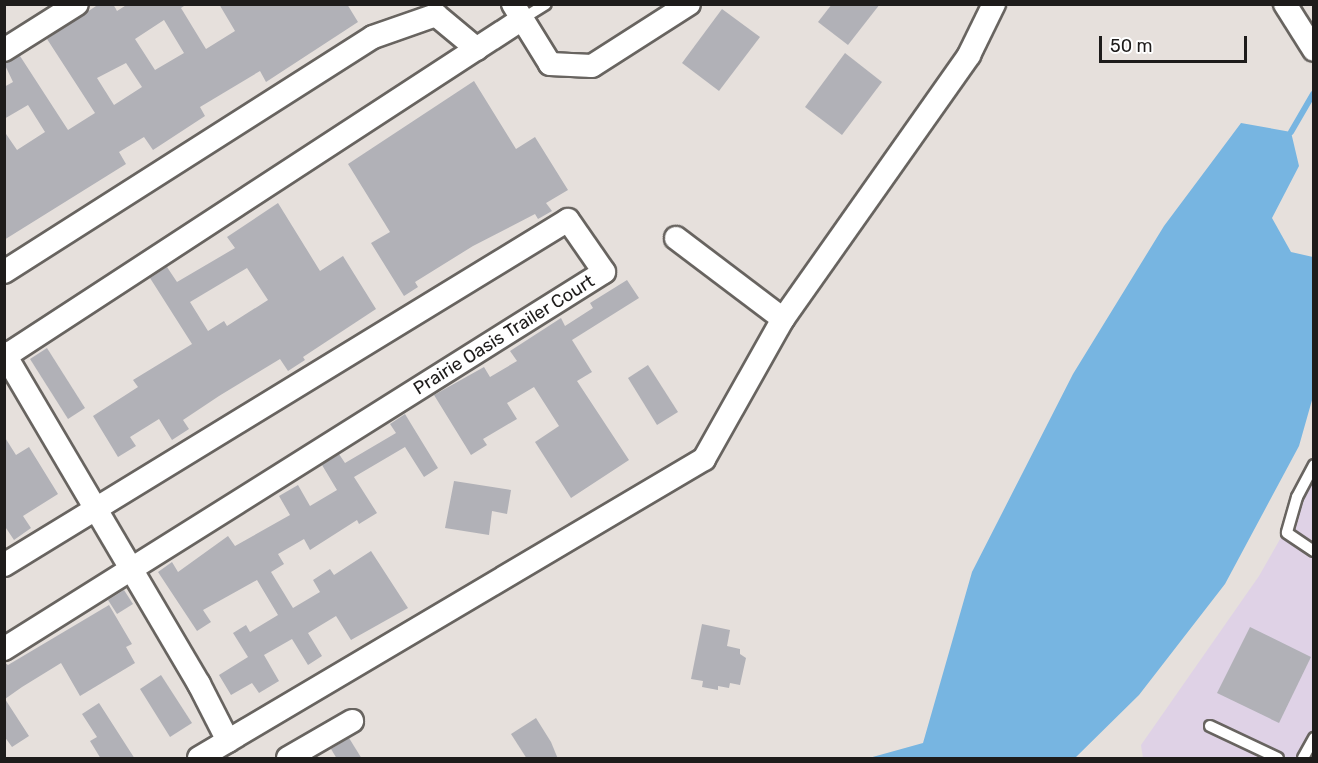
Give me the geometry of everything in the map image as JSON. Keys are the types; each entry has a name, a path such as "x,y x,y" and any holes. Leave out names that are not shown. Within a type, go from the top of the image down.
{"street":[{"path":"4,50 77,4"},
{"path":"228,741 199,684 93,508 5,355 477,49 518,12 550,64 592,66 688,4"},
{"path":"199,759 704,459 783,319 969,55 994,4"},
{"path":"1285,4 1314,50"},
{"path":"4,272 373,38 436,15 477,49"},
{"name":"Prairie Oasis Trailer Court","path":"4,565 93,508 568,220 604,272 4,649"},
{"path":"676,238 783,319"},
{"path":"288,759 352,721"}],"lane":[{"path":"518,12 546,4"},
{"path":"1314,465 1288,524 1287,533 1293,540 1314,551"},
{"path":"1210,726 1278,759"},
{"path":"1303,759 1314,738"}],"shaded area":[{"path":"1313,481 1313,758 1143,758 1141,745 1259,576"}],"water":[{"path":"1241,123 1291,132 1299,166 1272,218 1291,252 1313,257 1314,393 1299,446 1225,584 1139,695 1075,758 869,758 923,743 972,572 1073,374 1164,226"}],"building":[{"path":"99,4 113,4 117,11 128,4 187,4 181,8 206,49 235,31 219,4 347,4 358,22 266,82 260,71 200,107 205,116 153,150 144,137 119,152 126,164 4,240 4,131 17,150 45,132 28,105 4,119 4,87 13,82 4,63 20,56 68,130 95,113 47,39","holes":["164,20 184,53 155,70 135,39","126,63 142,87 114,105 97,78"]},
{"path":"832,4 880,4 848,45 818,22"},
{"path":"722,9 760,37 719,91 682,63"},
{"path":"845,53 882,82 842,135 805,107"},
{"path":"474,81 516,149 535,137 568,190 546,203 552,211 538,219 535,214 473,246 415,282 418,287 404,296 371,243 390,232 348,164"},
{"path":"278,203 320,271 343,256 376,309 303,357 305,360 288,371 280,359 219,396 183,420 189,429 172,440 159,419 130,437 136,446 118,457 93,416 138,387 133,380 192,344 150,278 167,267 177,282 235,248 227,237","holes":["247,268 268,300 227,326 224,321 208,331 190,302"]},
{"path":"627,280 639,298 572,340 592,372 577,381 629,460 571,498 535,442 559,426 534,387 507,403 517,419 483,439 487,445 471,455 434,395 484,367 490,377 517,361 510,351 561,318 565,326 593,308 590,303"},
{"path":"47,348 85,408 68,419 30,359"},
{"path":"648,365 678,412 657,425 628,378"},
{"path":"405,414 438,468 424,477 405,447 354,477 377,513 359,524 357,520 310,550 304,539 278,554 284,564 271,572 293,608 320,592 313,580 330,569 334,575 371,551 408,608 351,640 336,616 308,633 322,656 308,665 292,639 264,655 279,681 259,693 252,683 231,695 219,675 248,657 233,633 246,625 250,632 278,615 257,580 203,610 211,622 197,631 158,572 172,562 178,572 228,536 235,546 290,515 279,496 298,485 310,506 337,490 322,465 339,454 345,463 396,433 390,424"},
{"path":"4,436 16,455 29,447 58,494 23,516 31,528 14,540 4,525"},
{"path":"454,481 511,490 507,514 492,511 489,535 445,528"},
{"path":"124,590 133,604 117,614 108,600"},
{"path":"109,605 132,644 126,647 135,663 80,696 61,663 22,687 5,699 29,736 12,747 4,736 4,662 8,665"},
{"path":"702,624 730,630 727,646 740,649 740,654 746,658 740,685 730,683 729,688 718,686 718,690 702,687 703,681 691,679"},
{"path":"1250,627 1311,657 1279,723 1217,693"},
{"path":"161,675 192,723 170,737 140,689"},
{"path":"99,703 135,759 101,759 90,741 97,737 82,714"},
{"path":"536,718 551,742 558,759 527,759 511,734"},
{"path":"349,738 362,759 337,759 331,749"}],"waterway":[{"path":"1291,132 1313,94"}]}
